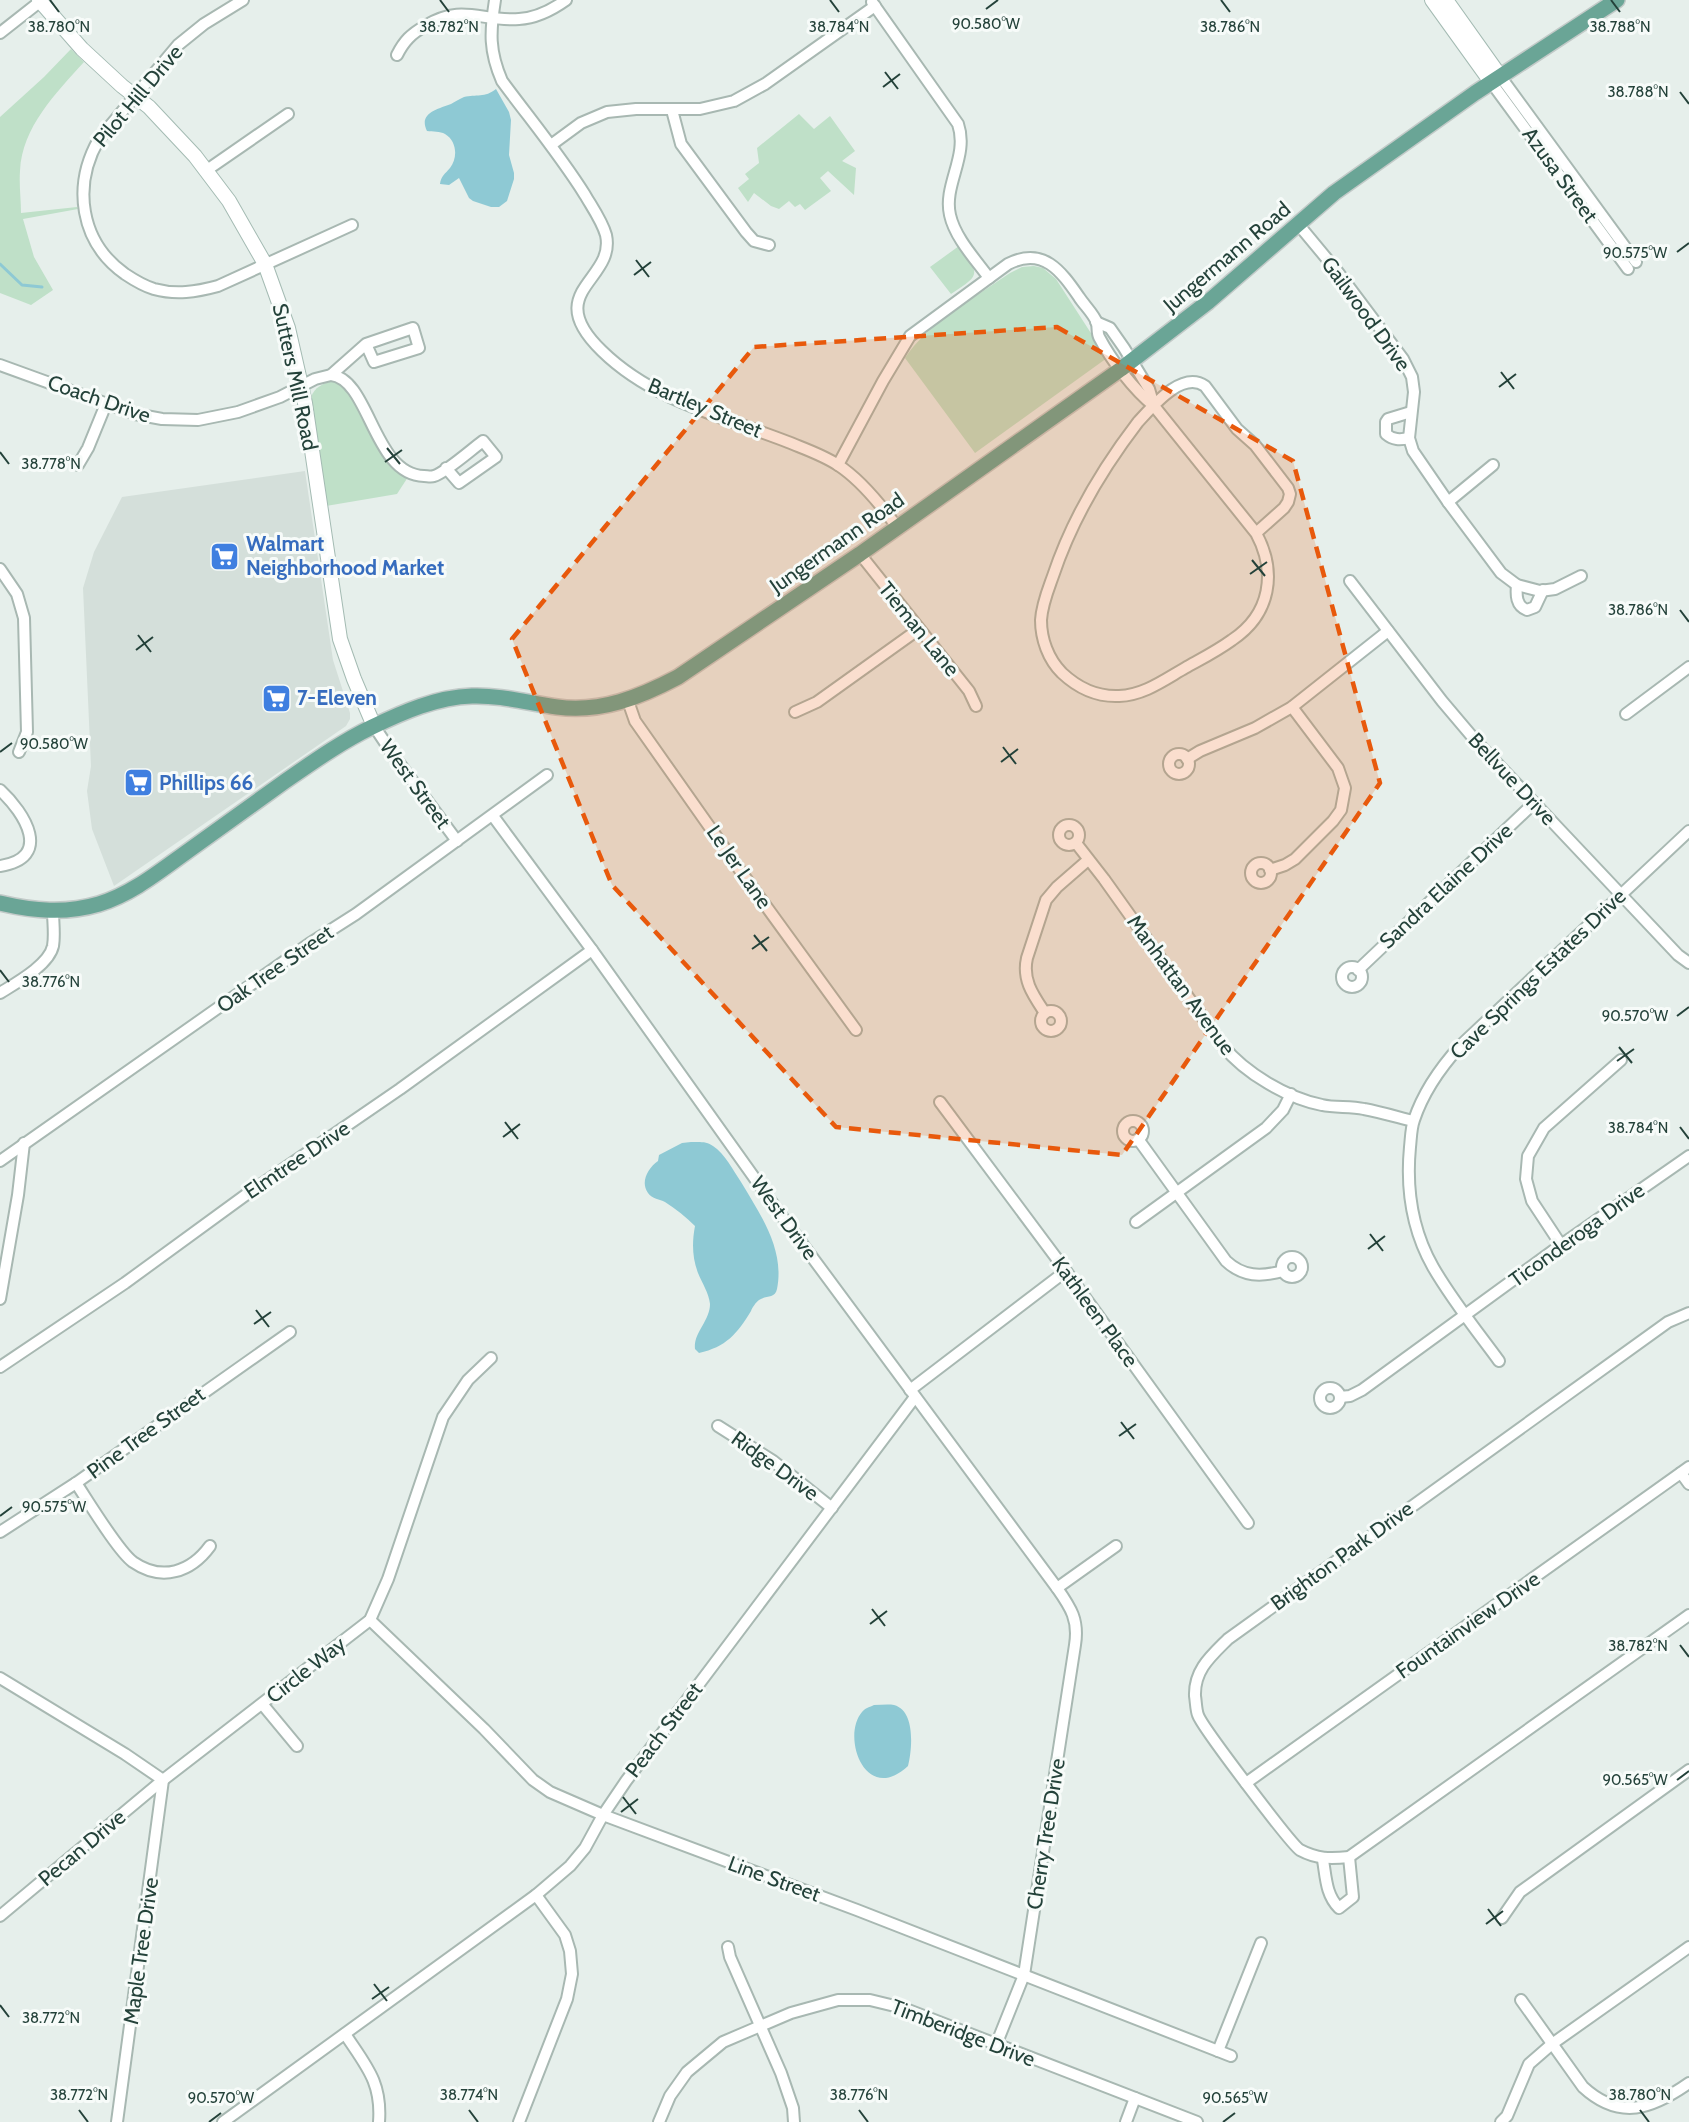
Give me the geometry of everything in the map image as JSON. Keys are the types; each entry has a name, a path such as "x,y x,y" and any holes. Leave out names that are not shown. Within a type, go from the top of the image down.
{"main road":[{"name":"Jungermann Road","path":"0,903 52,912 99,904 136,886 333,748 374,726 441,700 471,696 499,697 559,707 589,708 628,701 678,677 860,554 1126,365 1208,302 1334,193 1495,79 1617,0"}],"street":[{"name":"Sutters Mill Road","path":"40,0 82,49 162,119 207,170 239,217 264,264 288,328 302,387 329,546 340,639 374,726"},
{"path":"0,33 40,0"},
{"name":"Pilot Hill Drive","path":"243,0 204,24 178,45 99,139 92,151 83,178 86,218 93,237 105,256 124,273 151,289 185,292 218,286 352,225"},
{"name":"Bartley Street","path":"495,0 490,38 492,52 502,81 551,145 587,199 606,234 607,255 585,285 578,305 581,321 592,341 614,363 667,396 783,440 838,465 857,480 897,527"},
{"path":"397,56 408,36 439,18 463,14 521,19 546,13 566,0"},
{"path":"1432,0 1495,79"},
{"path":"1446,0 1495,79"},
{"path":"551,145 581,123 607,112 636,109 700,110 734,101 748,94 873,3 958,124 961,149 949,207 950,217 954,227 989,278"},
{"name":"Azusa Street","path":"1495,79 1632,266"},
{"path":"672,110 681,144 746,232 754,241 769,245"},
{"path":"207,170 288,114"},
{"name":"Gailwood Drive","path":"1298,224 1337,271 1402,359 1412,378 1414,392 1409,438"},
{"path":"838,465 910,336 1016,260 1034,258 1054,265 1062,273 1096,322 1098,336 1126,365 1141,395 1154,406 1256,533 1263,546 1269,570 1264,602 1253,621 1232,640 1152,687 1131,695 1100,694 1082,689 1058,669 1044,643 1041,624 1044,600 1057,562 1078,514 1126,436 1154,406 1179,385 1192,381 1206,386 1237,429 1255,445 1287,488 1290,494 1284,508 1256,533"},
{"path":"413,328 419,348 374,362 366,344 413,328"},
{"name":"Coach Drive","path":"0,364 149,418 198,420 238,412 331,375 366,344"},
{"path":"331,375 336,375 343,381 363,404 386,449 403,470 419,476 434,476 446,468"},
{"path":"78,465 88,448 106,404"},
{"path":"1411,412 1386,422 1386,434 1390,438 1400,440 1409,438 1413,451 1501,573 1518,585 1543,590 1555,589 1581,576"},
{"path":"1448,502 1493,465"},
{"name":"Tieman Lane","path":"860,554 969,691 976,706"},
{"path":"0,569 17,594 24,618 27,732 18,752"},
{"name":"Bellvue Drive","path":"1350,581 1442,701 1475,740 1678,955 1689,963"},
{"path":"1518,585 1517,600 1523,609 1527,610 1535,607 1543,590"},
{"path":"795,712 817,702 919,629"},
{"path":"1187,759 1200,750 1255,728 1292,707 1388,631"},
{"path":"1626,714 1689,667"},
{"name":"Le Jer Lane","path":"628,701 635,721 856,1030"},
{"path":"1270,870 1285,866 1295,860 1333,821 1341,810 1345,788 1338,768 1292,707"},
{"name":"West Street","path":"374,726 457,841"},
{"name":"Oak Tree Street","path":"0,1161 309,944 356,914 548,775"},
{"path":"0,790 16,806 26,821 31,837 26,853 14,864 0,866"},
{"name":"Sandra Elaine Drive","path":"1358,970 1534,803"},
{"name":"West Drive","path":"493,816 592,950 778,1211 1057,1588 1075,1619"},
{"name":"Cave Springs Estates Drive","path":"1499,1361 1434,1268 1419,1237 1408,1182 1413,1121 1434,1080 1460,1046 1689,831"},
{"name":"Manhattan Avenue","path":"1076,843 1233,1058 1251,1073 1291,1094 1323,1105 1363,1108 1413,1121"},
{"path":"1045,1014 1028,985 1025,967 1027,958 1046,900 1057,887 1088,860"},
{"path":"0,978 5,990 49,957 53,945 52,912"},
{"name":"Elmtree Drive","path":"0,1367 400,1089 592,950"},
{"path":"1561,1245 1532,1201 1526,1179 1528,1156 1544,1128 1621,1060"},
{"path":"1136,1222 1266,1128 1283,1110 1291,1094"},
{"name":"Kathleen Place","path":"940,1102 1066,1271 1248,1523"},
{"path":"1138,1139 1233,1268 1252,1275 1263,1276 1283,1271"},
{"path":"0,1299 24,1143"},
{"name":"Ticonderoga Drive","path":"1340,1397 1350,1396 1362,1390 1561,1245 1689,1156"},
{"name":"Peach Street","path":"223,2122 536,1895 570,1866 585,1848 603,1815 626,1781 832,1508 912,1393 1066,1271"},
{"name":"Brighton Park Drive","path":"1323,1860 1298,1849 1246,1783 1198,1715 1195,1694 1197,1678 1203,1663 1237,1632 1668,1322 1689,1312"},
{"name":"Pine Tree Street","path":"0,1532 76,1483 290,1332"},
{"name":"Circle Way","path":"163,1780 263,1705 370,1620 388,1579 441,1422 468,1380 491,1358"},
{"name":"Ridge Drive","path":"718,1426 773,1461 832,1508"},
{"path":"1685,1470 1689,1484"},
{"name":"Fountainview Drive","path":"1246,1783 1685,1470"},
{"path":"76,1483 122,1549 135,1563 153,1571 177,1573 186,1569 210,1546"},
{"path":"1057,1588 1116,1546"},
{"path":"1349,1857 1353,1897 1340,1908 1330,1899 1323,1860 1349,1857 1689,1616"},
{"name":"Cherry Tree Drive","path":"996,2044 1024,1976 1077,1631 1075,1619"},
{"name":"Line Street","path":"370,1620 484,1729 533,1780 550,1792 603,1815 815,1894 1231,2056"},
{"path":"0,1678 125,1754 163,1780"},
{"path":"263,1705 297,1746"},
{"path":"1502,1918 1520,1892 1689,1770"},
{"name":"Pecan Drive","path":"0,1916 163,1780"},
{"name":"Maple Tree Drive","path":"117,2122 163,1780"},
{"path":"519,2122 567,1999 572,1974 570,1951 565,1935 536,1895"},
{"path":"1218,2051 1261,1943"},
{"path":"728,1947 729,1957 781,2073 793,2108 794,2122"},
{"path":"1502,2122 1507,2116 1529,2064 1552,2044 1689,1947"},
{"name":"Timberidge Drive","path":"659,2122 670,2096 687,2072 723,2042 791,2013 838,2000 870,2000 903,2008 1197,2122"},
{"path":"1521,2000 1583,2087 1595,2098 1627,2109 1640,2108 1656,2103 1689,2083"},
{"path":"345,2034 376,2084 380,2106 379,2122"},
{"path":"1126,2122 1135,2098"}],"highlighted area":[{"path":"1057,327 1293,461 1380,783 1122,1155 836,1127 612,885 512,639 754,347"}],"shaded area":[{"path":"305,471 333,660 350,719 346,726 114,886 92,829 87,791 91,766 83,588 94,552 122,497"}],"green space":[{"path":"71,49 84,62 42,112 22,155 21,213 77,207 78,209 23,219 34,257 53,290 31,305 0,293 0,117"},
{"path":"799,114 814,129 830,116 855,151 842,161 856,168 854,195 828,171 820,178 831,191 805,210 800,204 795,207 789,201 779,209 754,193 748,202 738,188 749,179 745,174 759,163 757,148"},
{"path":"959,246 971,263 974,273 968,282 951,294 930,267"},
{"path":"1022,267 1043,268 1056,279 1107,358 975,453 905,358 926,334 953,311 1010,273"},
{"path":"332,381 352,395 408,477 397,494 326,506 311,397 319,386"}],"water":[{"path":"496,89 511,120 509,155 514,179 507,201 499,207 491,207 469,198 459,178 449,185 440,184 442,177 453,164 454,145 445,134 427,131 425,120 435,110 462,98 484,95"},
{"path":"682,1143 711,1144 732,1167 769,1232 779,1274 776,1292 757,1302 736,1333 717,1347 699,1353 695,1349 696,1338 710,1304 695,1261 693,1244 695,1226 681,1213 650,1195 645,1184 646,1176 658,1161 659,1155"},
{"path":"874,1705 894,1705 906,1715 909,1723 911,1751 908,1766 893,1776 880,1778 869,1773 861,1763 856,1750 854,1736 856,1723 863,1711"}],"waterway":[{"path":"0,264 22,285 42,287"}],"place":[{"name":"Walmart Neighborhood Market","path":"225,556"},
{"name":"7-Eleven","path":"276,698"},
{"name":"Phillips 66","path":"138,783"}]}
